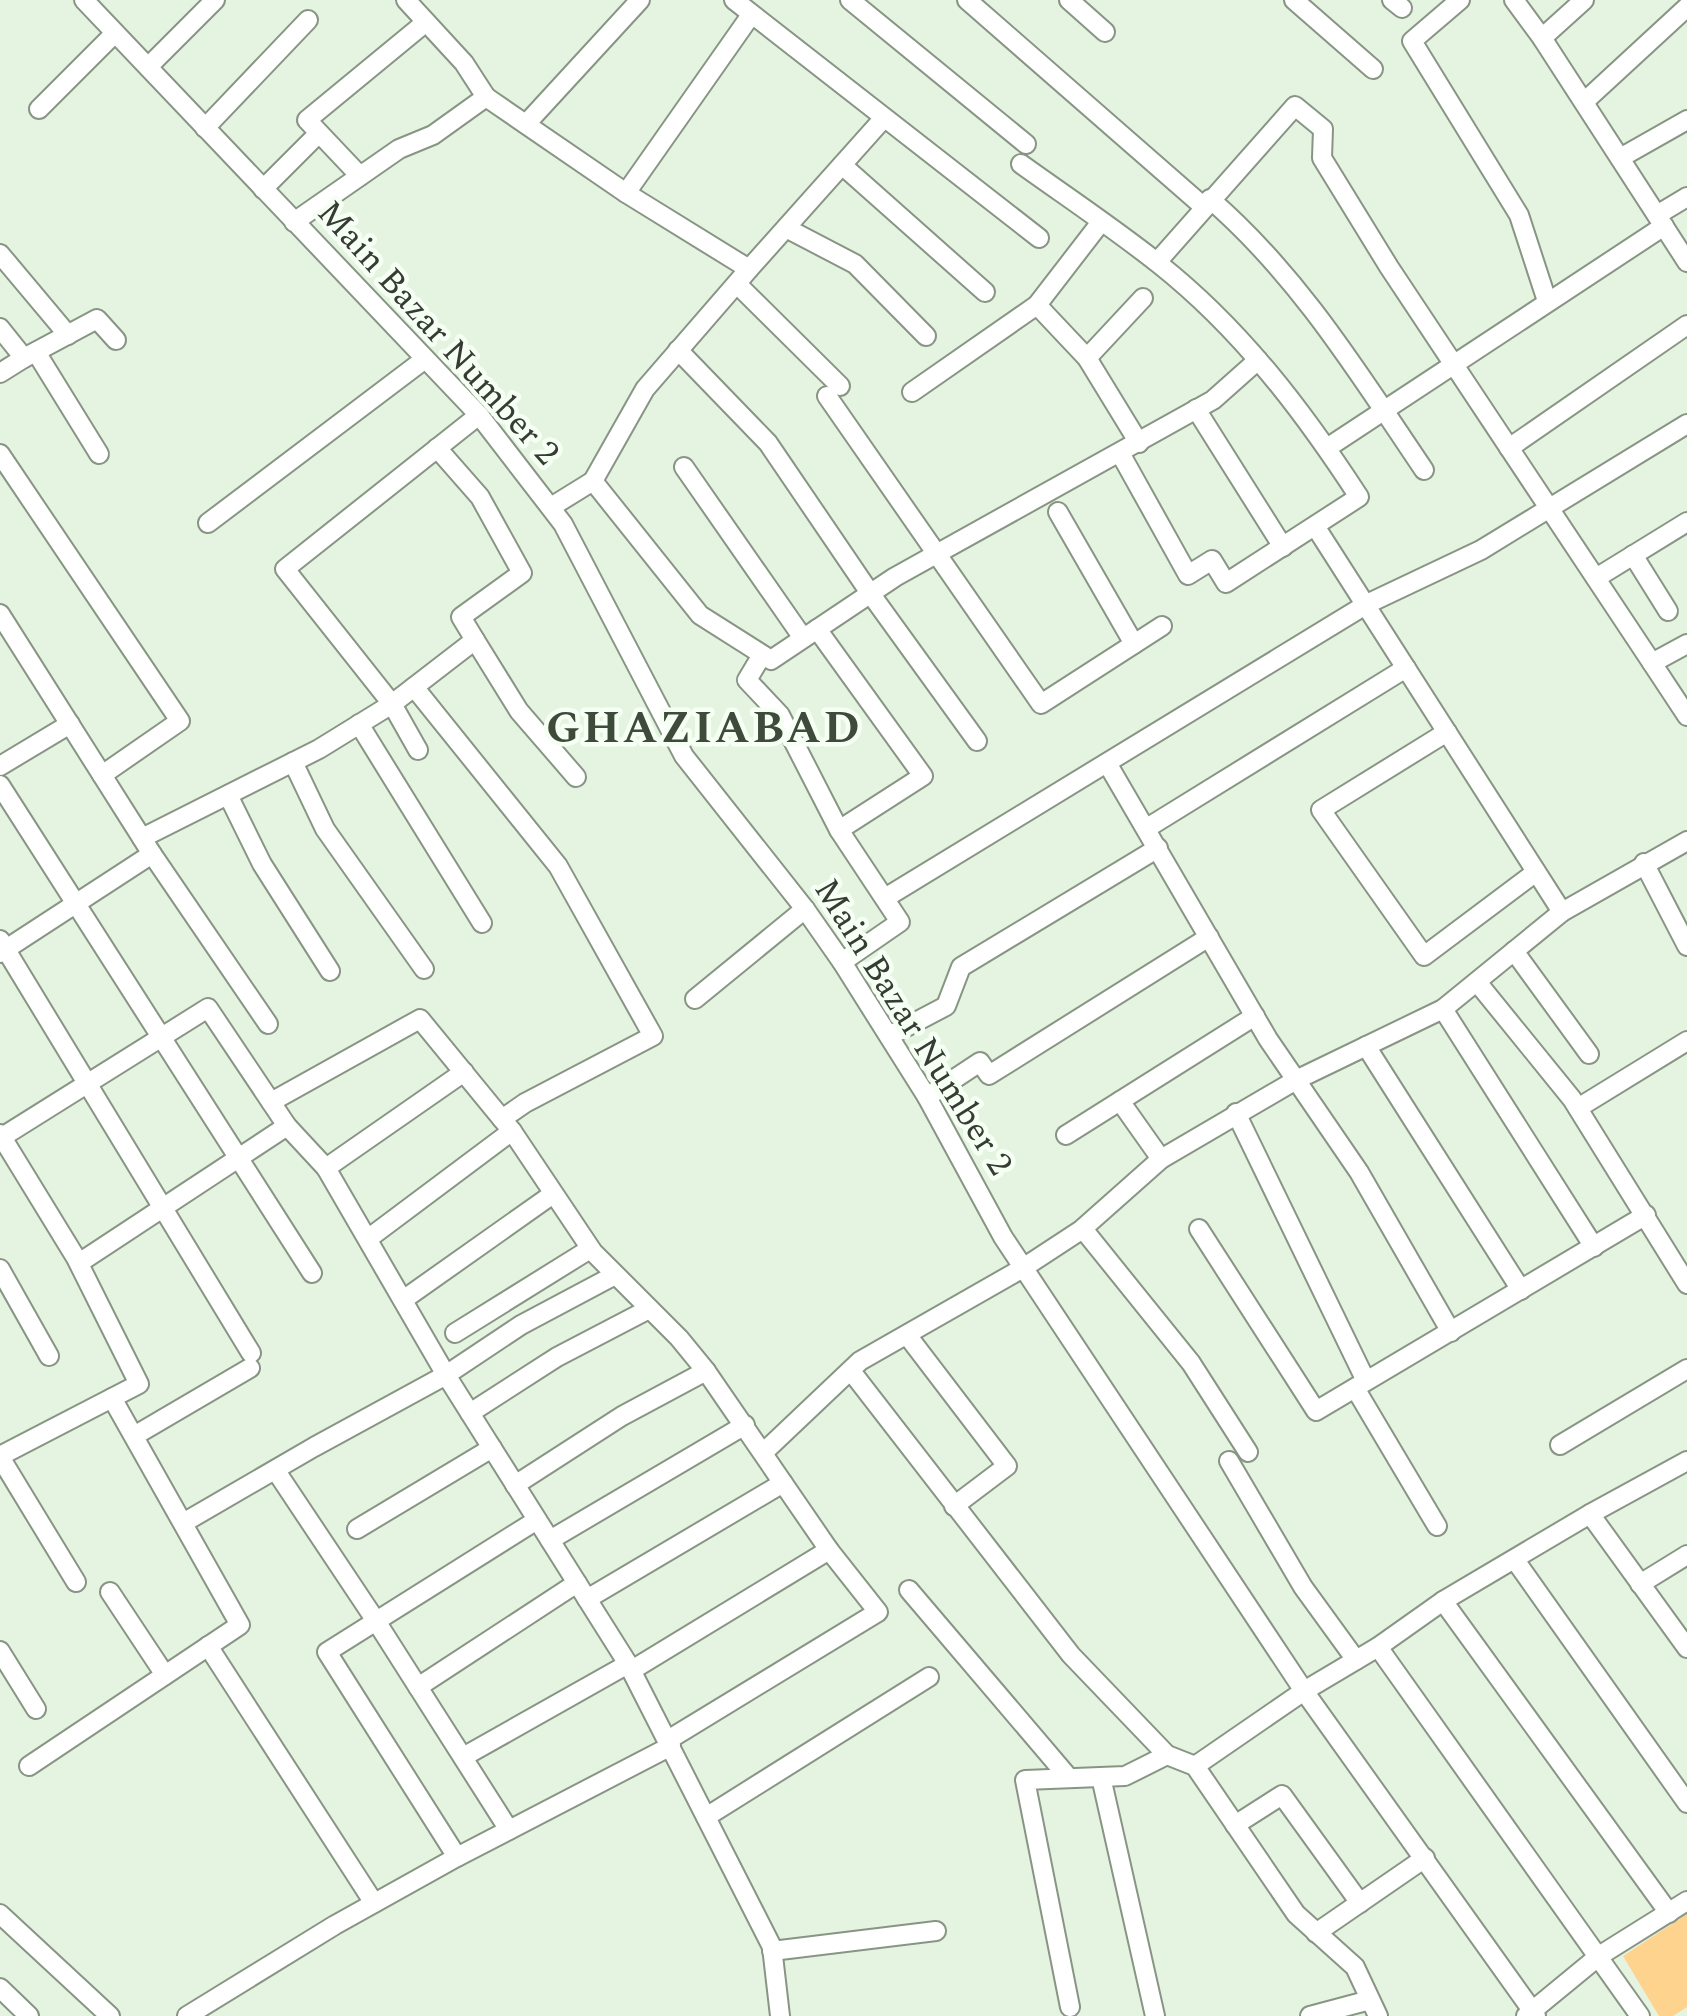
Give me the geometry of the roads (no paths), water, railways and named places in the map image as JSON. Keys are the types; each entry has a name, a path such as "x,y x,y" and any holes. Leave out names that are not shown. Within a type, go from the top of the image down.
{"street":[{"name":"Main Bazar Number 2","path":"84,0 479,416 563,524 684,756 842,962 927,1097 1003,1237 1304,1691 1532,2015"},
{"path":"148,68 215,0"},
{"path":"406,0 464,63 486,97 743,276 834,391 937,554 1040,704 1162,626"},
{"path":"526,124 640,0"},
{"path":"734,0 1039,238"},
{"path":"850,0 1026,144"},
{"path":"967,0 1207,203 1251,234 1306,297 1424,470"},
{"path":"1069,0 1105,32"},
{"path":"1294,0 1373,69"},
{"path":"1460,0 1412,41 1519,215 1547,301"},
{"path":"1514,0 1687,262"},
{"path":"1542,38 1584,0"},
{"path":"1584,102 1687,7"},
{"path":"626,192 751,14"},
{"path":"205,128 308,20"},
{"path":"360,176 308,120 426,22"},
{"path":"39,109 115,33"},
{"path":"294,222 399,149 433,135 486,97"},
{"path":"1157,262 1296,106 1323,129 1322,158 1687,716"},
{"path":"550,508 592,480 644,388 883,118"},
{"path":"1620,158 1687,120"},
{"path":"263,189 319,132"},
{"path":"1022,164 1157,262 1258,360 1288,392 1360,497 1226,583 1212,560 1188,575 1120,453"},
{"path":"842,165 985,292"},
{"path":"1327,448 1547,301 1660,221 1687,197"},
{"path":"912,392 1037,305 1101,222"},
{"path":"786,228 855,264 926,336"},
{"path":"0,254 68,334"},
{"path":"1087,358 1142,298"},
{"path":"1037,305 1087,358 1139,442"},
{"path":"0,373 97,319 116,340"},
{"path":"1509,448 1687,325"},
{"path":"0,328 30,355 99,454"},
{"path":"678,350 768,443 977,741"},
{"path":"208,523 425,359"},
{"path":"592,480 700,615 771,660 870,593 1196,410 1232,386 1258,360"},
{"path":"1196,410 1283,546"},
{"path":"418,750 392,704 285,569 479,416"},
{"path":"885,898 1366,604 1481,550 1687,424"},
{"path":"438,448 480,497 522,573 461,618 519,711 576,777"},
{"path":"0,454 180,721 102,775"},
{"path":"684,467 923,776 839,830"},
{"path":"1058,512 1134,644"},
{"path":"1596,578 1687,522"},
{"path":"1315,526 1562,912"},
{"path":"1633,555 1668,611"},
{"path":"0,614 147,846 268,1024"},
{"path":"134,1436 250,1360 2,948 76,903 147,846 228,795 392,704 475,640"},
{"path":"1652,663 1687,644"},
{"path":"762,655 748,680 780,715 839,830 900,922 842,962"},
{"path":"1147,828 1406,668"},
{"path":"369,1238 507,1125 524,1103 653,1036 558,866 414,687"},
{"path":"0,766 70,724"},
{"path":"359,724 482,923"},
{"path":"1447,732 1321,810 1424,956 1536,872"},
{"path":"293,762 325,829 424,969"},
{"path":"1107,763 1254,1016 1359,1172 1452,1332"},
{"path":"0,785 312,1273"},
{"path":"228,795 262,864 330,971"},
{"path":"764,1452 860,1361 1024,1268 1083,1229 1160,1159 1296,1080 1442,1009 1562,912 1687,841"},
{"path":"889,1036 946,1006 961,967 1158,848"},
{"path":"1644,864 1687,946"},
{"path":"695,999 805,909"},
{"path":"927,1097 980,1062 990,1075 1210,937"},
{"path":"1514,951 1589,1054"},
{"path":"1477,982 1578,1108 1687,1284"},
{"path":"76,1582 0,1456 139,1384 78,1262 1,1135 208,1008 287,1126 326,1168 446,1375 630,1667 772,1951 780,2016"},
{"path":"1442,1009 1594,1247"},
{"path":"1066,1136 1254,1016"},
{"path":"187,2016 374,1903 669,1743 878,1612 829,1550 706,1371 590,1249 507,1125 420,1018 271,1102"},
{"path":"1578,1108 1687,1041"},
{"path":"1366,1046 1521,1290"},
{"path":"326,1168 464,1072"},
{"path":"1120,1101 1160,1159"},
{"path":"1236,1113 1360,1385 1437,1526"},
{"path":"78,1262 287,1126"},
{"path":"404,1300 553,1194"},
{"path":"1199,1230 1316,1411 1646,1215"},
{"path":"1083,1229 1191,1363 1248,1452"},
{"path":"454,1333 590,1249"},
{"path":"0,1270 49,1356"},
{"path":"183,1523 446,1375 521,1325 615,1274"},
{"path":"470,1413 557,1357 650,1309"},
{"path":"907,1335 1007,1466 954,1506"},
{"path":"1560,1445 1687,1369"},
{"path":"515,1484 622,1416 706,1371"},
{"path":"850,1371 1071,1655 1167,1755 1194,1766 1296,1914 1355,1967 1374,2008 1310,2016"},
{"path":"28,1766 240,1625 112,1398"},
{"path":"550,1540 745,1425"},
{"path":"356,1529 492,1448"},
{"path":"1230,1461 1302,1587 1356,1660"},
{"path":"1194,1766 1443,1601 1687,1461"},
{"path":"276,1471 509,1830"},
{"path":"418,1687 582,1591 783,1483"},
{"path":"1590,1514 1687,1648"},
{"path":"457,1857 327,1652 537,1520"},
{"path":"463,1757 630,1667 829,1550"},
{"path":"1640,1584 1687,1555"},
{"path":"1515,1560 1687,1803"},
{"path":"909,1590 1069,1778"},
{"path":"110,1592 165,1675"},
{"path":"1443,1601 1669,1914"},
{"path":"208,1646 374,1903"},
{"path":"1378,1647 1640,2016"},
{"path":"0,1650 36,1709"},
{"path":"706,1816 929,1678"},
{"path":"1070,2007 1026,1780 1125,1776 1167,1755"},
{"path":"1102,1777 1155,2016"},
{"path":"1234,1825 1282,1794 1360,1903"},
{"path":"1316,1932 1425,1858"},
{"path":"1532,2015 1599,1956 1687,1901"},
{"path":"0,1914 110,2016"},
{"path":"772,1951 936,1931"},
{"path":"0,1988 30,2016"}],"district":[{"name":"GHAZIABAD","path":"704,728"}]}
